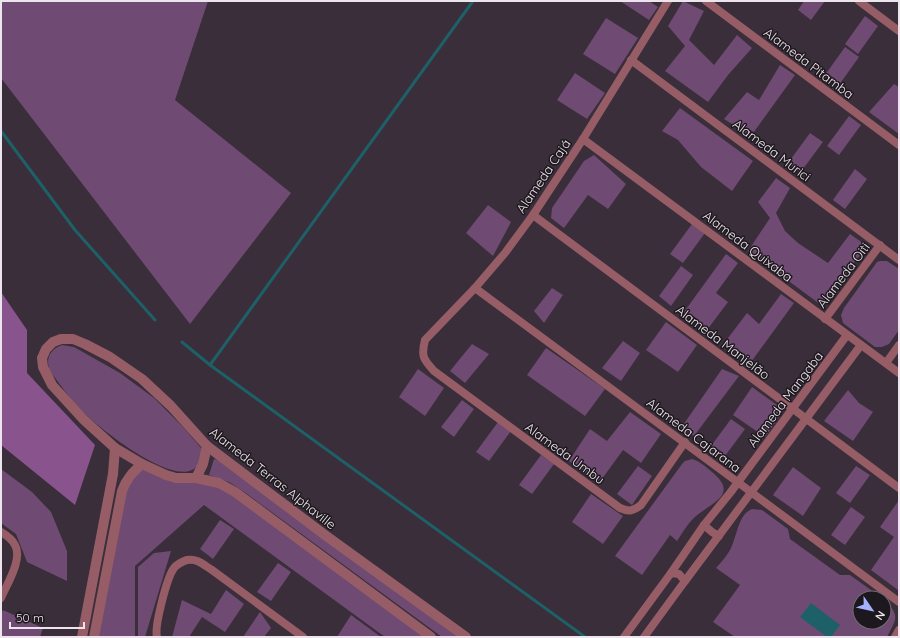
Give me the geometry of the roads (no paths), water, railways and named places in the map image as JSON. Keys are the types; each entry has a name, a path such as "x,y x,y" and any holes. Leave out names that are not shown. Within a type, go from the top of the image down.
{"street":[{"name":"Alameda Cajá","path":"422,352 425,340 475,288 533,215 583,139 668,1"},
{"name":"Alameda Pitamba","path":"706,1 899,145"},
{"path":"858,1 899,31"},
{"name":"Alameda Murici","path":"631,60 899,260"},
{"name":"Alameda Quixaba","path":"583,139 899,373"},
{"name":"Alameda Manjelão","path":"533,215 899,488"},
{"name":"Alameda Oiti","path":"825,319 880,245"},
{"name":"Alameda Cajarana","path":"475,288 685,442 751,493 899,602"},
{"name":"Alameda Mangaba","path":"624,637 704,525 848,335"},
{"name":"Alameda Terras Alphaville","path":"431,637 235,492 219,483 196,478 176,478 166,475 142,464 115,448 82,419 52,385 43,367 42,358 46,349 53,342 61,339 73,339 110,357 135,374 171,406 207,446 325,535 466,637"},
{"path":"644,637 861,345"},
{"path":"886,363 899,345"},
{"name":"Alameda Umbu","path":"422,352 425,361 434,370 620,508 628,511 634,510 642,505 685,442"},
{"path":"196,478 203,464 207,446"},
{"path":"82,637 113,474 115,448"},
{"path":"94,637 122,491 125,482 142,464"},
{"path":"704,525 719,536"},
{"path":"1,532 14,543 17,548 18,556 1,598"},
{"path":"157,637 157,624 170,577 175,567 186,560 196,560 212,570 303,637"},
{"path":"671,573 678,574 685,582"},
{"path":"895,637 899,630"}],"water":[{"path":"811,603 840,625 831,637 827,637 800,617"}],"waterway":[{"path":"210,365 473,1"},
{"path":"1,131 75,230 155,320"},
{"path":"182,342 210,365 585,637"}]}
